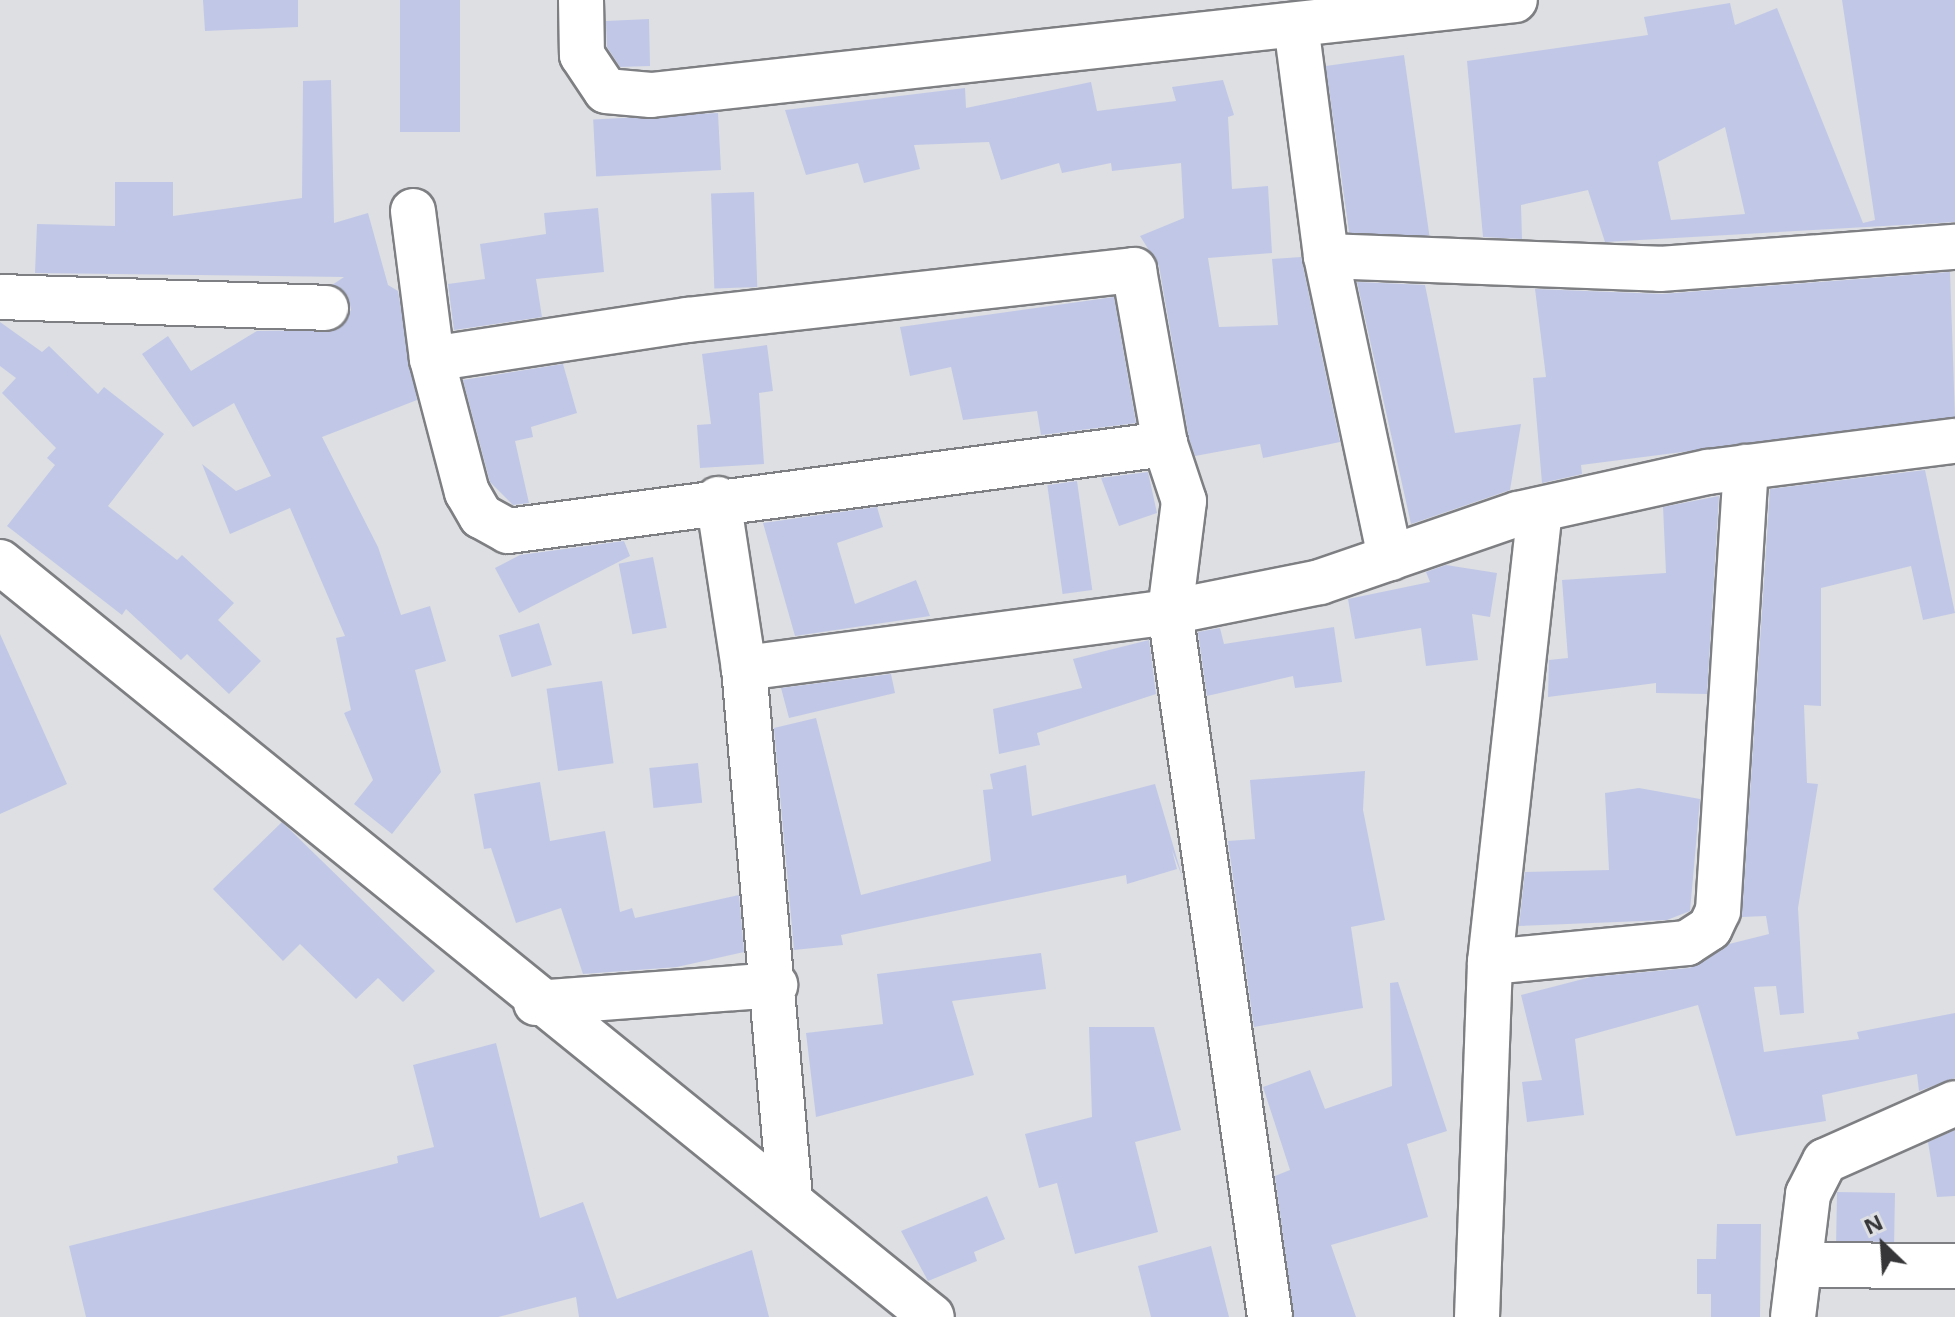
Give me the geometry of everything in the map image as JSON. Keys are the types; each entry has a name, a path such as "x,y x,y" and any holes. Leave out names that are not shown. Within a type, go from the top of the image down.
{"street":[{"path":"581,0 582,55 606,91 651,95 1501,1"},
{"path":"1296,25 1326,256 1390,558"},
{"path":"413,211 432,359 467,492 481,516 508,531 718,499 1165,444"},
{"path":"1326,256 1660,269 1955,247"},
{"path":"432,359 688,320 1134,270 1165,444 1184,501 1170,612 1270,1317"},
{"path":"0,297 326,308"},
{"path":"744,668 1170,612 1320,582 1540,510 1746,467 1955,441"},
{"path":"1490,962 1687,943 1710,928 1718,911 1746,467"},
{"path":"718,499 744,668 775,985 790,1198"},
{"path":"1477,1317 1490,962 1540,510"},
{"path":"0,562 536,1003 790,1198 932,1317"},
{"path":"536,1003 775,985"},
{"path":"1793,1317 1808,1194 1825,1161 1955,1103"},
{"path":"1799,1265 1955,1266"}],"building":[{"path":"203,0 298,0 298,27 205,31"},
{"path":"400,0 460,0 460,132 400,132"},
{"path":"1842,0 1955,0 1955,222 1605,242 1588,190 1521,205 1522,239 1483,237 1467,61 1648,35 1644,17 1730,3 1735,25 1777,8 1863,223 1875,220","holes":["1725,127 1745,214 1671,220 1658,162"]},
{"path":"649,19 650,66 620,67 607,47 606,21"},
{"path":"1404,55 1429,235 1351,246 1326,66"},
{"path":"331,80 334,223 368,213 388,285 398,291 417,400 322,437 378,547 401,615 430,606 446,661 415,670 441,772 392,834 354,804 373,780 344,713 351,710 336,638 345,636 290,508 230,534 202,464 236,491 271,476 234,403 193,427 142,354 168,336 191,371 257,331 337,330 351,310 348,296 332,285 344,277 35,273 37,224 115,226 115,182 173,182 173,216 302,198 303,81"},
{"path":"1223,80 1234,115 1228,117 1232,189 1268,186 1272,253 1208,258 1219,327 1278,325 1272,259 1301,257 1340,442 1263,458 1260,444 1195,456 1189,438 1159,266 1140,236 1184,218 1181,163 1112,171 1111,163 1062,173 1059,163 1001,180 989,142 914,145 920,169 864,183 858,163 806,175 785,110 965,88 966,108 1091,82 1097,111 1176,101 1172,87"},
{"path":"718,113 721,170 596,176 593,120"},
{"path":"754,192 757,287 714,288 711,194"},
{"path":"598,208 604,272 536,279 542,317 454,330 448,284 485,279 480,244 546,234 544,213"},
{"path":"1950,272 1955,417 1581,465 1582,474 1542,483 1533,378 1546,377 1535,289 1662,294"},
{"path":"1357,282 1425,285 1455,433 1521,424 1510,490 1411,524"},
{"path":"1114,297 1136,423 1041,435 1037,411 963,420 951,367 910,376 900,327"},
{"path":"0,322 42,352 49,346 98,394 104,387 164,434 108,506 177,560 182,555 234,603 218,620 261,661 229,694 187,654 181,660 126,609 122,615 7,526 55,465 47,458 56,448 2,393 16,378 0,366"},
{"path":"767,345 773,391 759,393 764,464 700,468 697,425 711,424 702,354"},
{"path":"563,364 577,413 531,427 533,437 515,441 529,503 513,505 490,482 463,380"},
{"path":"1925,470 1955,613 1923,620 1911,566 1821,588 1821,706 1804,705 1807,783 1818,784 1798,908 1804,1013 1780,1015 1776,986 1754,987 1764,1052 1859,1039 1857,1032 1955,1013 1955,1078 1919,1091 1917,1074 1822,1095 1826,1121 1736,1136 1698,1005 1575,1039 1584,1115 1527,1122 1522,1082 1542,1080 1521,995 1591,977 1690,968 1729,944 1769,934 1766,916 1742,917 1770,489"},
{"path":"1148,472 1157,513 1119,526 1101,478"},
{"path":"1077,481 1092,590 1063,594 1047,485"},
{"path":"1719,496 1707,694 1656,693 1656,683 1548,697 1549,660 1568,658 1562,580 1666,573 1663,507"},
{"path":"877,507 883,527 837,543 855,604 916,580 930,616 795,636 763,523"},
{"path":"624,541 630,556 519,613 495,568 520,555"},
{"path":"653,557 667,628 632,634 619,564"},
{"path":"1446,565 1497,573 1490,617 1472,614 1478,660 1426,666 1421,628 1355,639 1348,599 1430,582 1426,572"},
{"path":"539,623 552,665 512,677 499,635"},
{"path":"1334,627 1342,682 1295,688 1293,676 1207,696 1198,632 1220,628 1224,644"},
{"path":"0,634 67,784 0,814"},
{"path":"1149,640 1156,694 1037,733 1040,745 999,754 993,709 1082,688 1073,659"},
{"path":"891,674 895,693 789,718 781,688"},
{"path":"602,681 614,763 558,771 547,689"},
{"path":"816,718 861,895 991,861 983,790 993,789 990,774 1026,765 1032,816 1155,784 1183,879 1172,850 1177,869 1127,884 1126,875 841,935 843,945 794,950 774,728"},
{"path":"698,763 702,803 653,808 649,768"},
{"path":"1365,771 1363,810 1385,920 1351,927 1363,1008 1254,1027 1228,841 1255,839 1250,780"},
{"path":"540,782 550,841 605,831 620,912 632,908 635,918 739,895 744,952 677,967 583,974 561,908 516,923 491,848 484,849 474,794"},
{"path":"1639,788 1700,799 1690,911 1667,920 1519,926 1525,872 1609,870 1605,793"},
{"path":"282,822 435,971 403,1002 378,978 356,999 300,944 283,961 213,889"},
{"path":"1041,953 1046,989 952,1001 974,1075 816,1117 806,1033 883,1024 877,974"},
{"path":"1398,982 1447,1131 1407,1144 1428,1217 1331,1245 1356,1317 1294,1317 1275,1176 1290,1170 1263,1087 1310,1070 1325,1109 1392,1086 1390,983"},
{"path":"1089,1027 1154,1027 1181,1130 1135,1142 1158,1232 1075,1254 1057,1183 1039,1188 1025,1134 1092,1117"},
{"path":"496,1043 540,1218 583,1202 617,1299 752,1250 769,1317 579,1317 576,1297 498,1317 86,1317 69,1246 398,1163 397,1156 434,1147 413,1065"},
{"path":"1955,1130 1955,1196 1937,1197 1928,1142"},
{"path":"1837,1192 1895,1193 1894,1242 1836,1241"},
{"path":"987,1196 1005,1239 974,1252 977,1261 928,1281 901,1231"},
{"path":"1717,1224 1761,1224 1760,1317 1711,1317 1711,1294 1697,1294 1697,1259 1716,1259"},
{"path":"1211,1246 1229,1317 1151,1317 1138,1266"}]}
